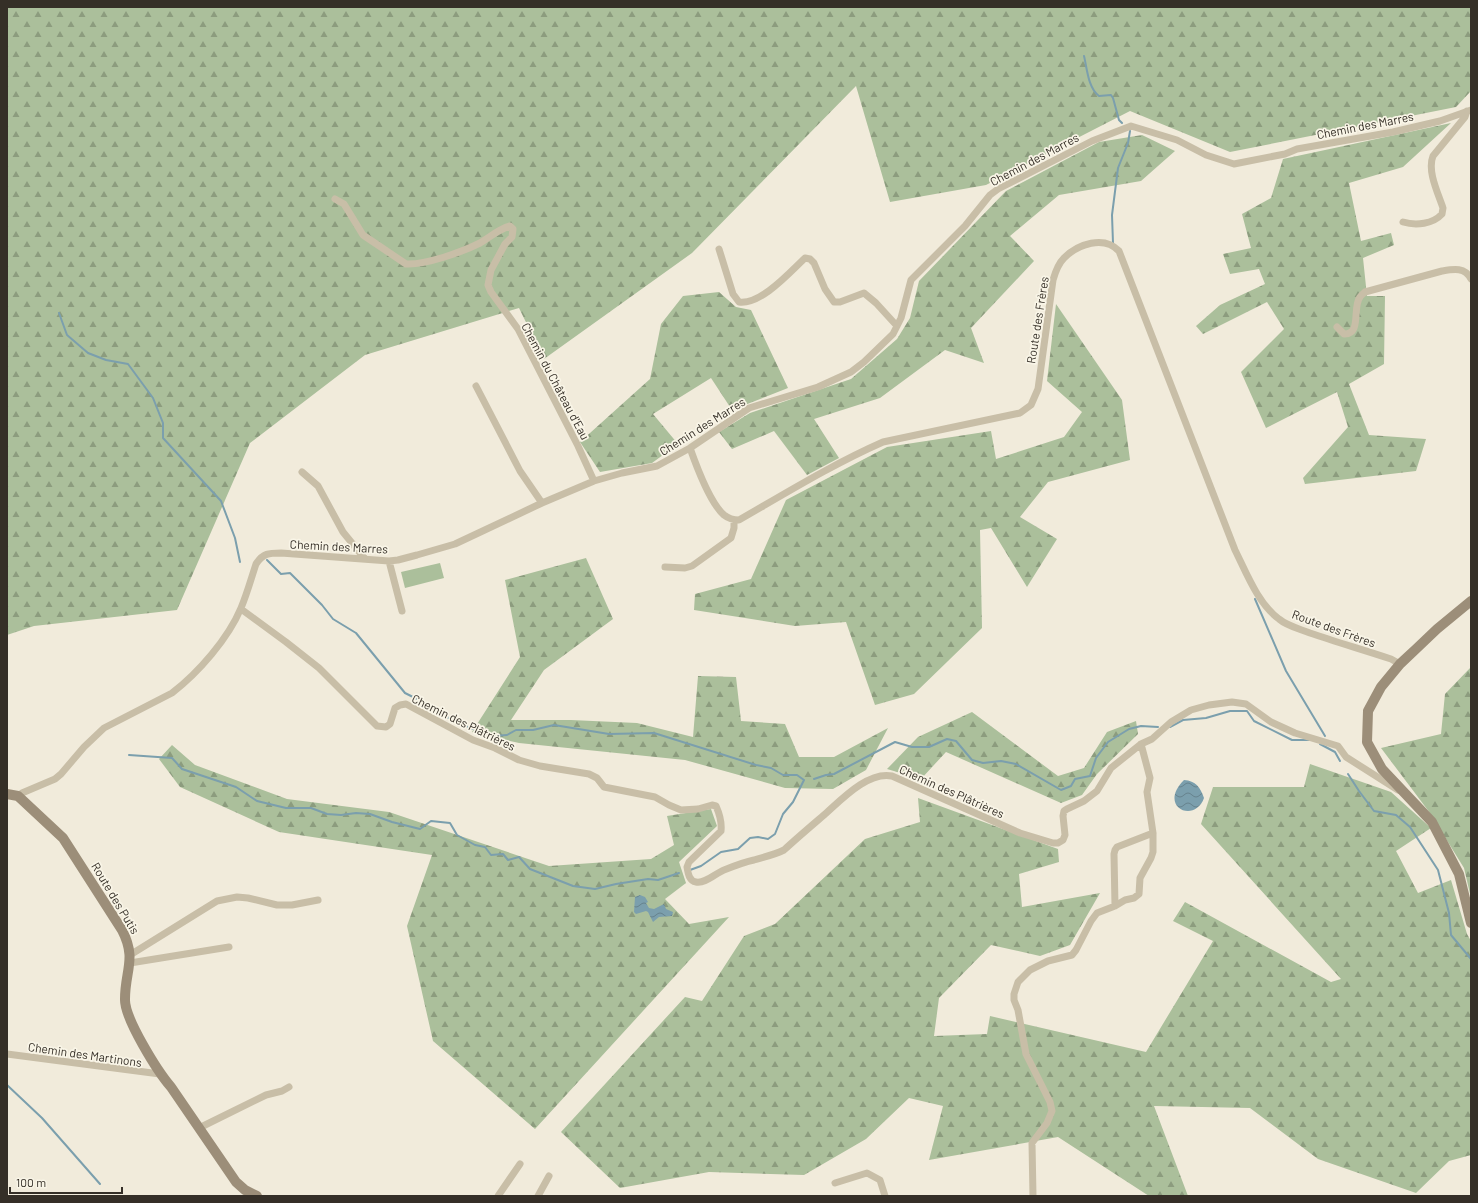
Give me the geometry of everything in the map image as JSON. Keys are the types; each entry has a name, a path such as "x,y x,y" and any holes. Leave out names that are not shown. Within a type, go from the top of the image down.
{"street":[{"path":"1403,222 1420,225 1439,218 1442,214 1443,208 1431,170 1430,162 1433,156 1469,111"},
{"name":"Chemin des Marres","path":"18,796 55,779 84,747 104,728 158,701 181,687 214,651 230,628 241,609 256,564 263,555 281,553 388,561 398,560 455,544 542,502 594,481 622,473 657,466 690,448 749,408 818,387 852,372 893,334 901,318 911,280 965,226 990,195 998,189 1092,141 1131,126 1176,140 1206,155 1234,164 1285,154 1296,149 1393,132 1440,121 1469,111"},
{"name":"Chemin du Château d'Eau","path":"335,199 344,204 363,235 406,264 424,262 472,247 504,228 510,226 513,229 512,237 505,244 491,270 488,285 491,292 518,329 578,446 594,481"},
{"name":"Route des Frères","path":"734,520 739,520 787,492 882,442 1020,413 1026,409 1035,399 1038,389 1053,280 1056,270 1063,259 1074,251 1096,242 1106,242 1114,245 1119,250 1235,550 1255,590 1268,608 1279,619 1294,627 1391,659 1400,664"},
{"path":"719,249 733,294 740,302 746,303 759,297 805,258 810,259 814,263 825,289 834,302 840,302 864,293 876,303 897,326"},
{"path":"1338,327 1344,334 1352,333 1359,297 1365,292 1442,270 1461,269 1467,272 1471,279"},
{"path":"476,386 520,471 542,502"},
{"path":"666,567 685,568 692,566 731,538 734,528 734,520 725,516 720,511 701,477 690,448"},
{"path":"302,472 318,486 342,532 365,559"},
{"path":"388,561 402,611"},
{"path":"1471,601 1437,629 1400,664 1381,687 1368,711 1367,742 1382,769 1432,822 1459,874 1471,923"},
{"name":"Chemin des Plâtrières","path":"241,609 314,664 377,726 386,727 390,724 395,708 406,704 473,740 495,748 529,764 589,774 597,778 604,787 655,797 681,810 698,809 712,805 716,806 721,818 721,831 690,862 687,867 689,876 696,882 702,882 722,871 776,854 784,850 848,793 872,779 886,775 892,776 1020,833 1041,840 1058,843 1063,840 1065,835 1063,816 1064,811 1097,791 1111,768 1141,744 1152,739 1171,722 1191,710 1209,705 1232,702 1246,704 1271,722 1296,733 1338,746 1346,757 1405,794"},
{"path":"1033,1196 1032,1143 1047,1123 1052,1111 1050,1102 1026,1054 1014,994 1018,982 1030,970 1048,961 1072,955 1097,913 1115,906 1124,900 1134,898 1139,894 1140,878 1153,852 1153,833 1147,792 1150,778 1141,744"},
{"path":"7,794 18,796"},
{"name":"Route des Putis","path":"18,796 63,838 122,930 127,940 130,959 125,999 126,1008 130,1020 160,1074 172,1087 236,1182 245,1190 257,1196"},
{"path":"1115,906 1115,850 1118,847 1153,833"},
{"path":"130,959 217,902 237,897 248,898 277,906 318,900"},
{"path":"130,959 229,947"},
{"name":"Chemin des Martinons","path":"7,1054 160,1074"},
{"path":"199,1128 266,1095 282,1091 289,1086"},
{"path":"498,1196 520,1164"},
{"path":"835,1183 867,1173 880,1180 885,1196"},
{"path":"538,1196 549,1176"}],"green space":[{"path":"7,7 1471,7 1471,91 1456,107 1230,152 1130,111 986,185 890,202 856,86 692,253 544,359 519,308 365,355 250,443 177,610 34,626 7,635"},
{"path":"1451,123 1403,167 1349,183 1361,241 1391,233 1394,245 1363,258 1367,296 1385,296 1384,364 1349,384 1369,435 1426,439 1416,471 1305,484 1303,478 1348,427 1337,392 1266,428 1241,372 1284,329 1267,302 1203,334 1196,326 1220,305 1265,284 1259,269 1230,274 1223,254 1251,248 1242,214 1271,198 1283,159"},
{"path":"1142,135 1175,151 1141,181 1059,195 1010,236 1034,261 971,328 984,363 945,350 880,398 814,419 839,458 807,475 774,431 732,449 719,432 750,413 851,379 897,339 910,318 919,281 1006,191 1099,142"},
{"path":"719,292 736,307 751,310 788,388 732,410 711,378 653,414 678,444 652,463 600,472 580,442 650,379 661,324 683,296"},
{"path":"1056,304 1122,400 1130,460 1048,482 1020,517 1057,539 1027,587 991,528 980,530 982,628 914,694 875,705 846,622 795,626 694,610 695,594 751,579 786,500 887,447 991,431 996,459 1064,437 1082,412 1047,381"},
{"path":"586,558 613,619 544,670 511,720 571,720 637,723 693,737 698,676 736,677 741,721 785,724 799,757 834,757 888,728 866,770 833,789 785,788 685,760 519,743 472,732 520,657 505,580"},
{"path":"440,563 444,578 405,588 401,572"},
{"path":"1471,667 1471,898 1464,868 1430,813 1381,748 1441,734 1445,694"},
{"path":"972,712 1058,776 1084,768 1107,732 1136,721 1138,734 1097,774 1082,795 1061,803 946,752 921,779 887,769 918,737"},
{"path":"172,745 195,765 287,799 389,812 549,866 651,859 674,845 667,816 711,809 717,826 679,862 686,883 665,899 689,924 729,917 535,1129 433,1041 407,926 432,855 279,832 180,787 159,759"},
{"path":"1310,764 1391,792 1431,828 1396,851 1418,893 1451,880 1467,934 1471,941 1471,1155 1449,1161 1416,1193 1318,1159 1250,1108 1154,1106 1188,1196 1149,1196 1058,1137 929,1160 943,1106 909,1098 866,1139 804,1175 709,1172 620,1188 561,1132 685,997 702,1001 744,936 775,924 865,839 920,822 918,798 1058,849 1059,862 1019,874 1022,907 1100,893 1070,945 1040,956 991,945 939,998 934,1036 987,1034 990,1016 1146,1052 1213,941 1173,921 1185,902 1331,982 1341,979 1201,824 1213,787 1304,787"}],"water":[{"path":"1184,780 1195,783 1204,798 1199,806 1193,810 1187,811 1180,809 1174,798 1177,790"},
{"path":"640,895 645,897 649,908 654,909 664,904 666,909 673,912 672,916 659,917 653,922 646,911 636,914 634,912 635,897"}],"waterway":[{"path":"1084,56 1088,78 1092,88 1099,96 1111,95 1119,120 1122,123"},
{"path":"1113,243 1112,215 1118,168 1128,143 1130,131"},
{"path":"59,313 67,335 88,353 106,360 128,364 153,398 163,423 163,438 221,501 235,538 240,562"},
{"path":"267,560 281,574 290,573 322,605 333,619 356,633 405,693 421,701 434,712 449,718"},
{"path":"1255,599 1286,671 1325,736"},
{"path":"1170,727 1183,720 1206,718 1230,711 1247,711 1254,721 1292,740 1309,740"},
{"path":"460,724 492,736 507,735 516,730 533,730 554,725 609,734 654,733 756,765 771,768 783,775 797,775 804,780 793,802 783,814 775,834 768,839 758,837 750,838 738,849 721,852 701,866 690,870"},
{"path":"814,779 834,774 895,742 912,747 929,747 947,739 956,741 972,760 983,763 1001,761 1016,764 1061,790 1071,786 1075,779 1090,776 1096,758 1108,742 1129,729 1141,726 1158,727"},
{"path":"1320,744 1335,752 1340,761"},
{"path":"129,755 172,758 182,769 236,787 257,801 286,808 311,808 327,814 370,814 392,822 420,829 431,821 450,823 457,835 475,845 485,847 491,855 503,854 508,860 519,857 530,869 573,886 595,889 648,879 658,880 679,873"},
{"path":"1348,774 1374,811 1396,815 1410,827 1438,870 1449,913 1451,935 1471,959"},
{"path":"7,1085 42,1118 100,1184"}]}
